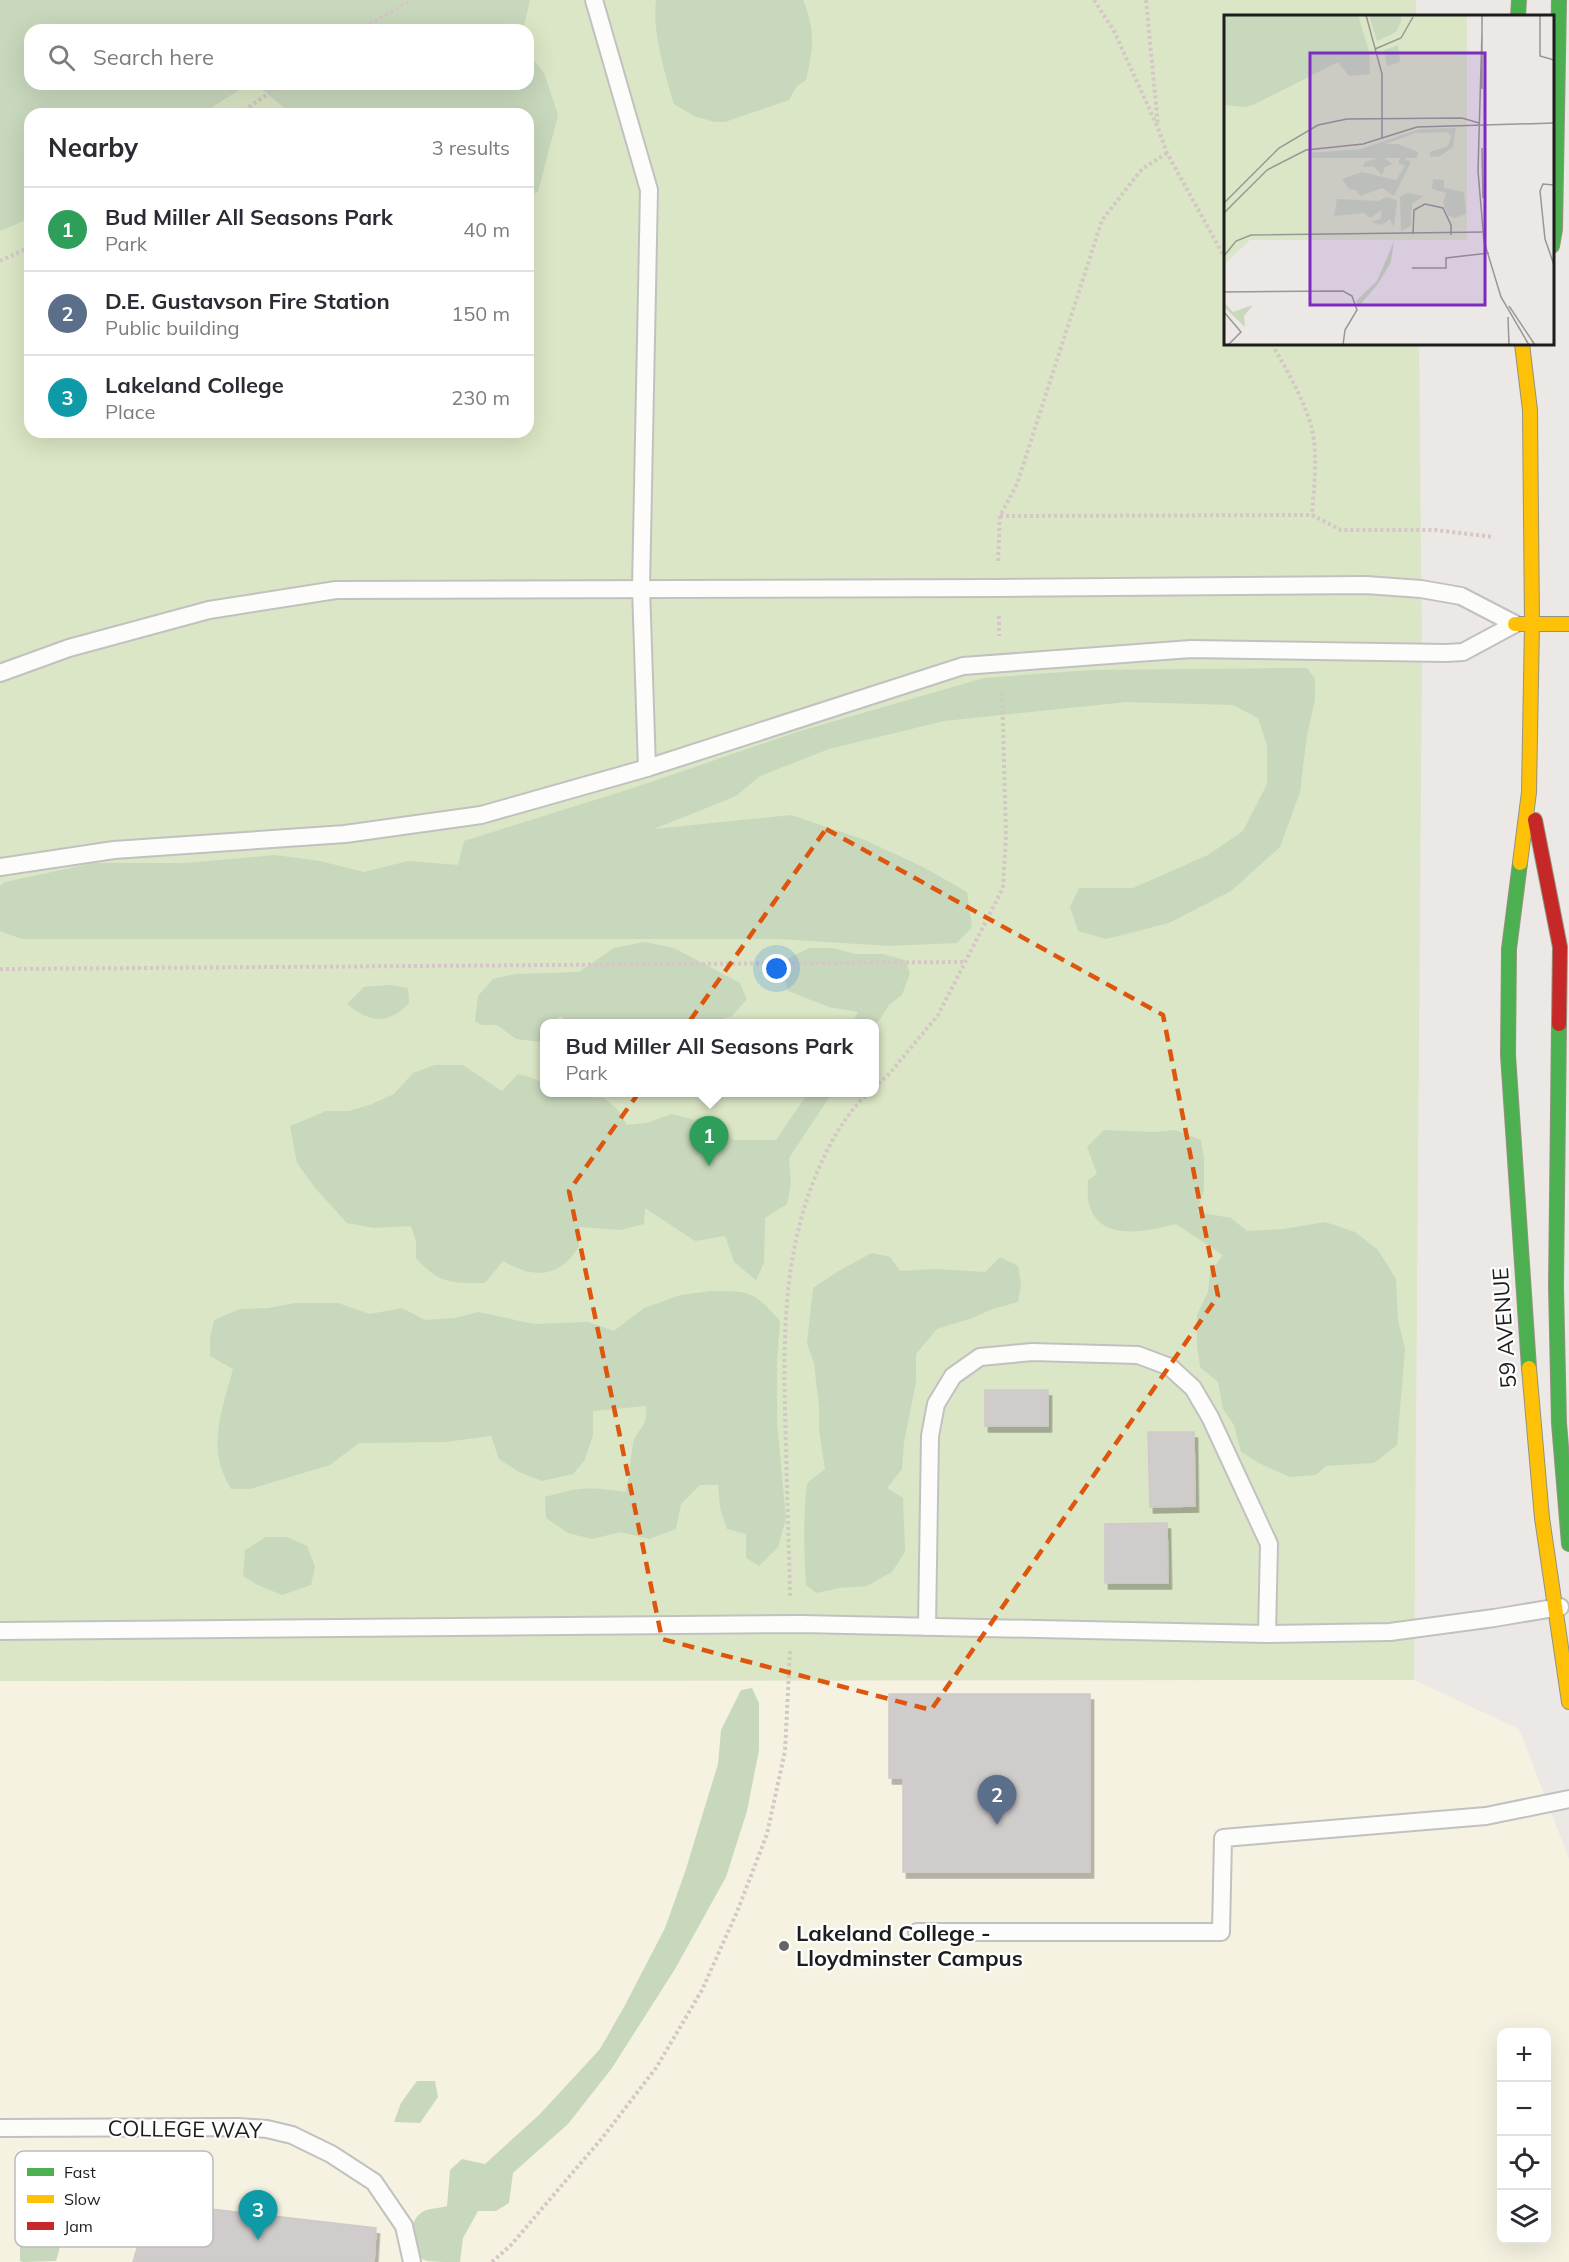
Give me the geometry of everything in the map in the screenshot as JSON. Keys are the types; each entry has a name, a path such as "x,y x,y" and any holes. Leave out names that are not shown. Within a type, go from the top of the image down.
{"main road":[{"path":"1518,15 1519,0"},
{"path":"1554,235 1559,0"},
{"path":"1522,345 1530,410 1532,624 1529,792 1560,946 1556,1298 1559,1423 1569,1544"},
{"path":"1530,410 1538,355"},
{"path":"1515,624 1569,624"},
{"name":"59 AVENUE","path":"1529,792 1509,949 1508,1066 1527,1370 1542,1518 1562,1607 1569,1702"}],"lane":[{"path":"594,0 649,190 641,588 647,768"},
{"path":"0,673 69,648 209,610 336,590 1377,586 1421,589 1461,596 1515,624"},
{"path":"0,867 114,850 345,834 481,815 647,768 963,666 1191,649 1463,652 1515,624"},
{"path":"927,1627 930,1436 936,1404 953,1376 980,1357 1032,1352 1138,1355 1170,1366 1193,1388 1210,1417 1269,1544 1267,1634"},
{"path":"0,1631 791,1624 1267,1634 1390,1632 1562,1607"},
{"path":"918,1932 1221,1932 1223,1838 1486,1816 1569,1799"},
{"name":"COLLEGE WAY","path":"0,2128 239,2127 267,2129 292,2135 331,2154 374,2181 404,2226 412,2262"}],"path":[{"path":"370,24 412,0"},
{"path":"1094,0 1114,31 1167,153 1224,256"},
{"path":"1146,0 1158,128"},
{"path":"248,108 273,90"},
{"path":"879,1083 938,1015 1003,888 1006,836 998,588 1000,516 1017,484 1102,220 1142,169 1167,153"},
{"path":"0,261 24,249"},
{"path":"1273,345 1297,389 1311,424 1315,461 1312,515"},
{"path":"1000,516 1312,515 1341,530 1435,530 1471,534"},
{"path":"0,969 965,962"},
{"path":"492,2262 511,2245 603,2137 656,2068 702,1990 737,1912 767,1834 785,1751 791,1624 783,1373 788,1280 795,1239 812,1182 838,1129 865,1097"}],"highlighted area":[{"path":"826,829 1163,1015 1218,1296 931,1710 662,1639 569,1191"}],"shaded area":[{"name":"Lakeland College - Lloydminster Campus","path":"1414,1680 1519,1729 1569,1859 1569,2262 0,2262 0,1681"}],"green space":[{"path":"0,0 1416,0 1416,15 1224,15 1224,345 1419,345 1422,653 1414,1680 0,1681"},
{"path":"0,0 530,0 524,24 24,24 24,90 239,90 211,108 24,108 24,221 0,231"},
{"path":"656,0 803,0 812,31 806,80 797,86 789,100 725,122 715,122 694,116 674,104 658,39"},
{"path":"534,60 544,73 558,115 538,192 534,193 534,108 285,108 262,90 534,90"},
{"path":"1307,668 1315,679 1315,700 1307,735 1300,792 1280,847 1231,891 1169,923 1106,939 1078,931 1070,907 1079,888 1133,888 1208,855 1243,831 1267,784 1267,746 1258,718 1233,705 1127,702 944,721 829,749 760,776 736,796 654,829 791,815 865,840 923,867 967,892 972,927 957,943 889,946 780,939 22,939 0,931 0,886 5,882 94,863 186,863 275,855 320,861 364,872 408,861 458,865 464,841 636,787 797,732 984,678 1091,670"},
{"path":"645,942 674,948 740,983 747,999 732,1016 723,1019 564,1019 561,1016 556,1019 540,1019 540,1042 516,1039 497,1025 482,1025 475,1021 478,996 493,979 516,974 579,972 614,948"},
{"path":"809,948 833,948 855,954 883,954 905,960 910,973 902,995 889,1005 879,1020 854,1019 858,1012 829,1007 788,991 783,975 785,960"},
{"path":"390,985 408,988 409,1003 394,1015 379,1019 371,1018 347,1004 364,987"},
{"path":"435,1065 463,1065 502,1091 518,1074 540,1082 540,1097 604,1098 617,1109 627,1125 647,1123 672,1114 718,1129 734,1140 776,1140 805,1097 829,1097 789,1158 791,1184 787,1204 765,1218 764,1263 756,1280 734,1262 725,1236 695,1241 645,1208 644,1224 620,1230 579,1227 579,1247 563,1265 548,1272 525,1271 503,1261 485,1283 463,1283 446,1280 424,1267 416,1258 416,1241 411,1226 374,1228 347,1223 315,1188 297,1163 290,1126 326,1111 349,1111 372,1104 394,1094 413,1073"},
{"path":"1104,1130 1153,1132 1176,1130 1201,1140 1204,1159 1204,1189 1197,1212 1231,1218 1247,1231 1284,1229 1325,1222 1355,1232 1378,1250 1396,1279 1398,1320 1405,1349 1397,1445 1374,1463 1326,1466 1316,1475 1290,1477 1241,1452 1234,1425 1223,1409 1218,1382 1200,1367 1197,1345 1197,1315 1208,1292 1210,1272 1223,1255 1176,1224 1138,1231 1113,1229 1103,1225 1095,1216 1088,1201 1088,1180 1097,1174 1087,1147"},
{"path":"872,1253 890,1257 900,1271 935,1269 985,1272 1000,1257 1018,1266 1021,1285 1018,1302 937,1329 916,1354 916,1382 904,1442 902,1469 887,1488 903,1498 905,1552 892,1572 867,1586 839,1588 816,1593 806,1585 804,1534 807,1483 825,1469 819,1430 814,1363 807,1343 813,1288"},
{"path":"735,1291 757,1298 780,1321 777,1361 777,1422 786,1519 778,1547 759,1566 746,1558 746,1534 727,1529 720,1508 718,1485 700,1485 681,1504 676,1529 649,1539 621,1532 592,1539 568,1533 546,1518 545,1497 585,1488 626,1492 633,1445 644,1424 646,1406 593,1411 593,1436 584,1461 573,1474 542,1481 519,1472 499,1459 491,1436 445,1442 359,1443 330,1465 250,1489 231,1489 223,1472 218,1455 218,1430 233,1369 210,1356 210,1338 214,1320 240,1309 268,1308 296,1303 338,1303 370,1314 402,1308 425,1320 455,1318 478,1312 534,1324 588,1322 614,1331 644,1308 681,1295"},
{"path":"266,1537 287,1537 307,1546 315,1566 311,1585 282,1595 243,1576 245,1550"},
{"path":"752,1688 759,1703 759,1750 747,1811 726,1877 675,1969 612,2068 568,2124 513,2173 509,2203 496,2211 478,2211 463,2238 460,2262 427,2261 420,2257 412,2245 411,2229 418,2216 424,2211 447,2206 450,2170 462,2159 485,2164 540,2114 600,2049 665,1928 685,1872 718,1764 721,1730 741,1690"},
{"path":"417,2081 435,2081 438,2097 420,2123 394,2122 401,2103"},
{"path":"20,2247 60,2247 56,2261 20,2261"}],"building":[{"path":"985,1390 1048,1390 1048,1426 985,1426"},
{"path":"1148,1432 1194,1432 1195,1506 1150,1507"},
{"path":"1167,1523 1168,1583 1105,1583 1105,1524"},
{"path":"889,1694 1090,1694 1090,1872 903,1872 903,1778 889,1778"},
{"path":"213,2209 376,2228 374,2262 133,2262 138,2247 213,2247"}],"traffic: fast":[{"path":"1518,15 1519,0"},
{"path":"1554,235 1559,0"},
{"path":"1520,863 1509,949 1508,1055 1529,1368"},
{"path":"1559,1024 1556,1286 1559,1423 1569,1544"}],"traffic: slow":[{"path":"1520,863 1529,792 1532,624 1530,410 1522,345"},
{"path":"1515,624 1569,624"},
{"path":"1529,1368 1542,1518 1569,1702"}],"traffic: jam":[{"path":"1535,820 1560,947 1559,1024"}],"place":[{"name":"Bud Miller All Seasons Park","path":"709,1166"},
{"name":"D.E. Gustavson Fire Station","path":"997,1825"},
{"name":"Lakeland College - Lloydminster Campus","path":"784,1946"},
{"name":"Lakeland College","path":"258,2240"}]}
